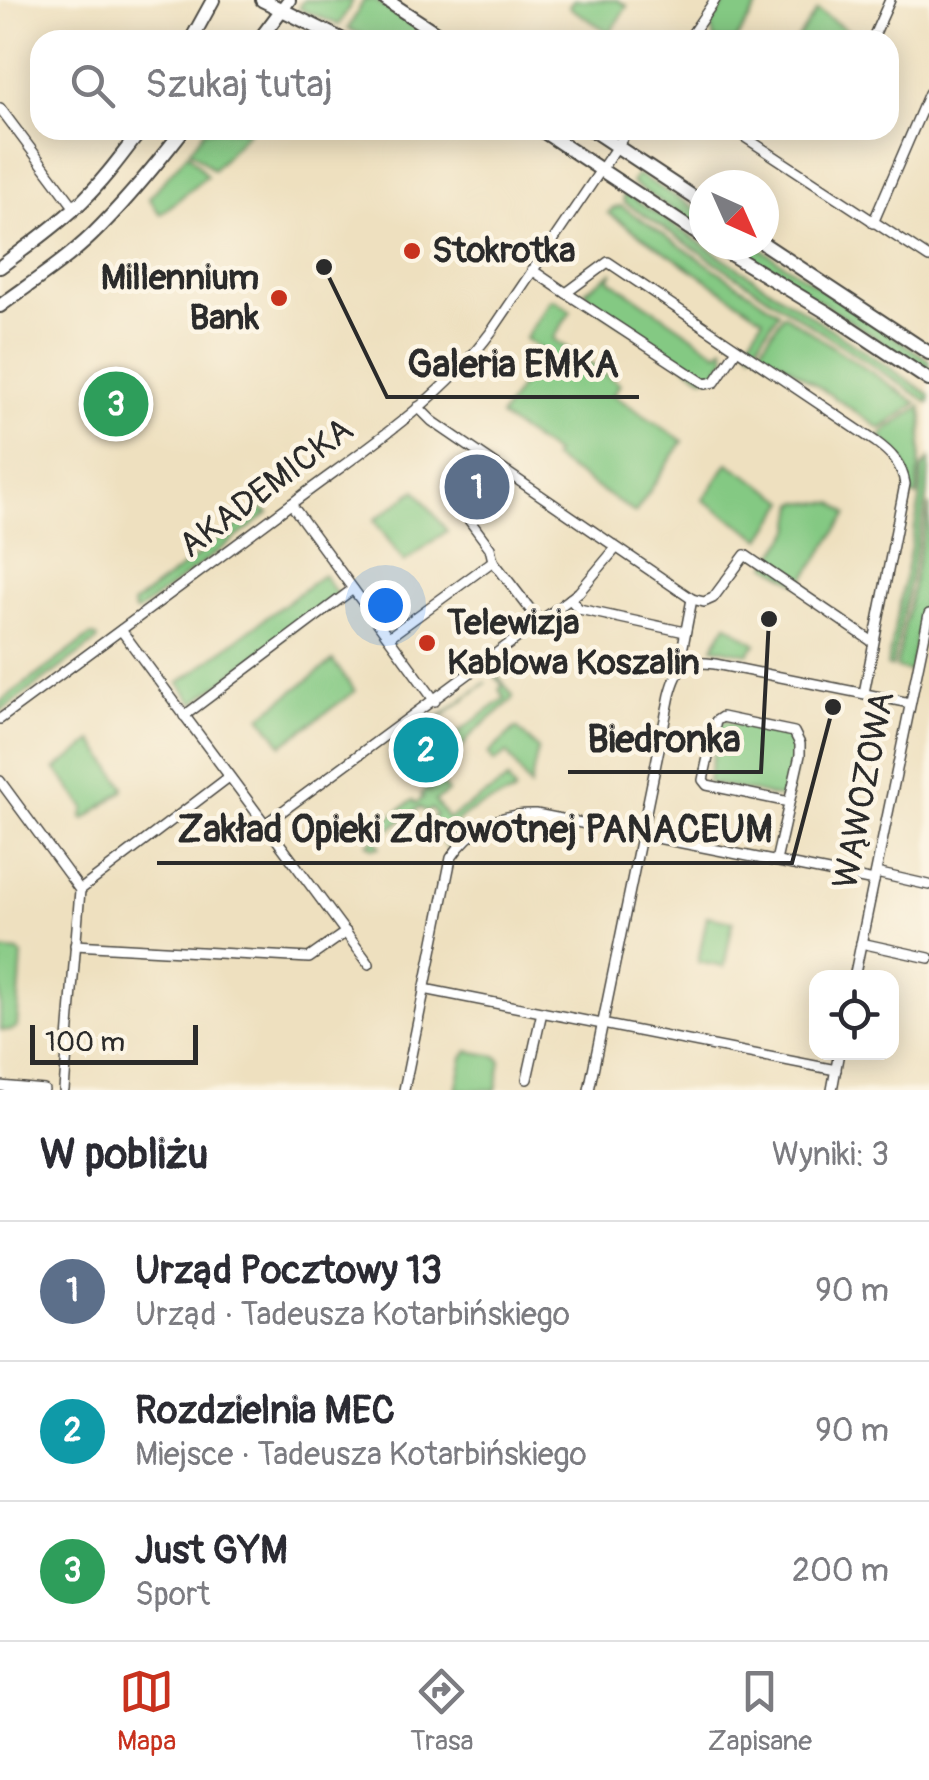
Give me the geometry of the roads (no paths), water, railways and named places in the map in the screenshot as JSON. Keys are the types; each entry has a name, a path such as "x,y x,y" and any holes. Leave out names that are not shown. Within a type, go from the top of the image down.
{"main road":[{"path":"197,30 213,0"},
{"path":"262,0 285,5 326,30"},
{"path":"386,0 432,30"},
{"path":"267,30 285,5"},
{"path":"0,266 75,208 133,140"},
{"path":"0,306 92,235 175,140"},
{"path":"556,140 689,228"},
{"path":"608,140 689,194"},
{"path":"779,254 929,353"},
{"path":"739,260 929,380"}],"street":[{"path":"695,30 715,0"},
{"path":"873,30 890,0"},
{"path":"873,223 929,93"},
{"path":"0,108 75,208"},
{"name":"AKADEMICKA","path":"0,719 418,408 476,351 621,140"},
{"path":"749,140 929,258"},
{"path":"566,293 608,262 889,452 904,472 904,494 864,693"},
{"path":"532,270 706,384 715,382 737,349"},
{"path":"418,408 692,600 704,602 713,598 745,555 874,642"},
{"path":"452,497 490,548 493,561 540,622"},
{"path":"291,504 435,701"},
{"path":"265,824 570,599 616,548"},
{"path":"389,638 493,561"},
{"path":"184,716 353,590"},
{"path":"570,599 579,609 686,632"},
{"path":"686,664 682,651 692,600"},
{"name":"WĄWOZOWA","path":"856,970 929,614"},
{"path":"121,630 370,964"},
{"path":"589,1090 677,674 686,664 716,664 910,702"},
{"path":"776,861 800,744 794,732 722,717 716,720 706,785 788,802"},
{"path":"80,890 230,777"},
{"path":"0,781 80,890 64,1090"},
{"path":"404,1090 451,858 458,846 498,818 536,814 776,861 929,885"},
{"path":"75,945 309,958 346,932"},
{"path":"862,943 929,958"},
{"path":"424,988 836,1070"},
{"path":"528,1079 542,1012"},
{"path":"832,1090 838,1060"},
{"path":"0,1086 44,1090"}],"place":[{"name":"Stokrotka","path":"412,251"},
{"name":"Galeria EMKA","path":"324,267"},
{"name":"Millennium Bank","path":"279,298"},
{"name":"Just GYM","path":"116,404"},
{"name":"Urząd Pocztowy 13","path":"477,487"},
{"name":"Biedronka","path":"769,619"},
{"name":"Telewizja Kablowa Koszalin","path":"427,643"},
{"name":"Zakład Opieki Zdrowotnej PANACEUM","path":"833,707"},
{"name":"Rozdzielnia MEC","path":"426,750"}]}
